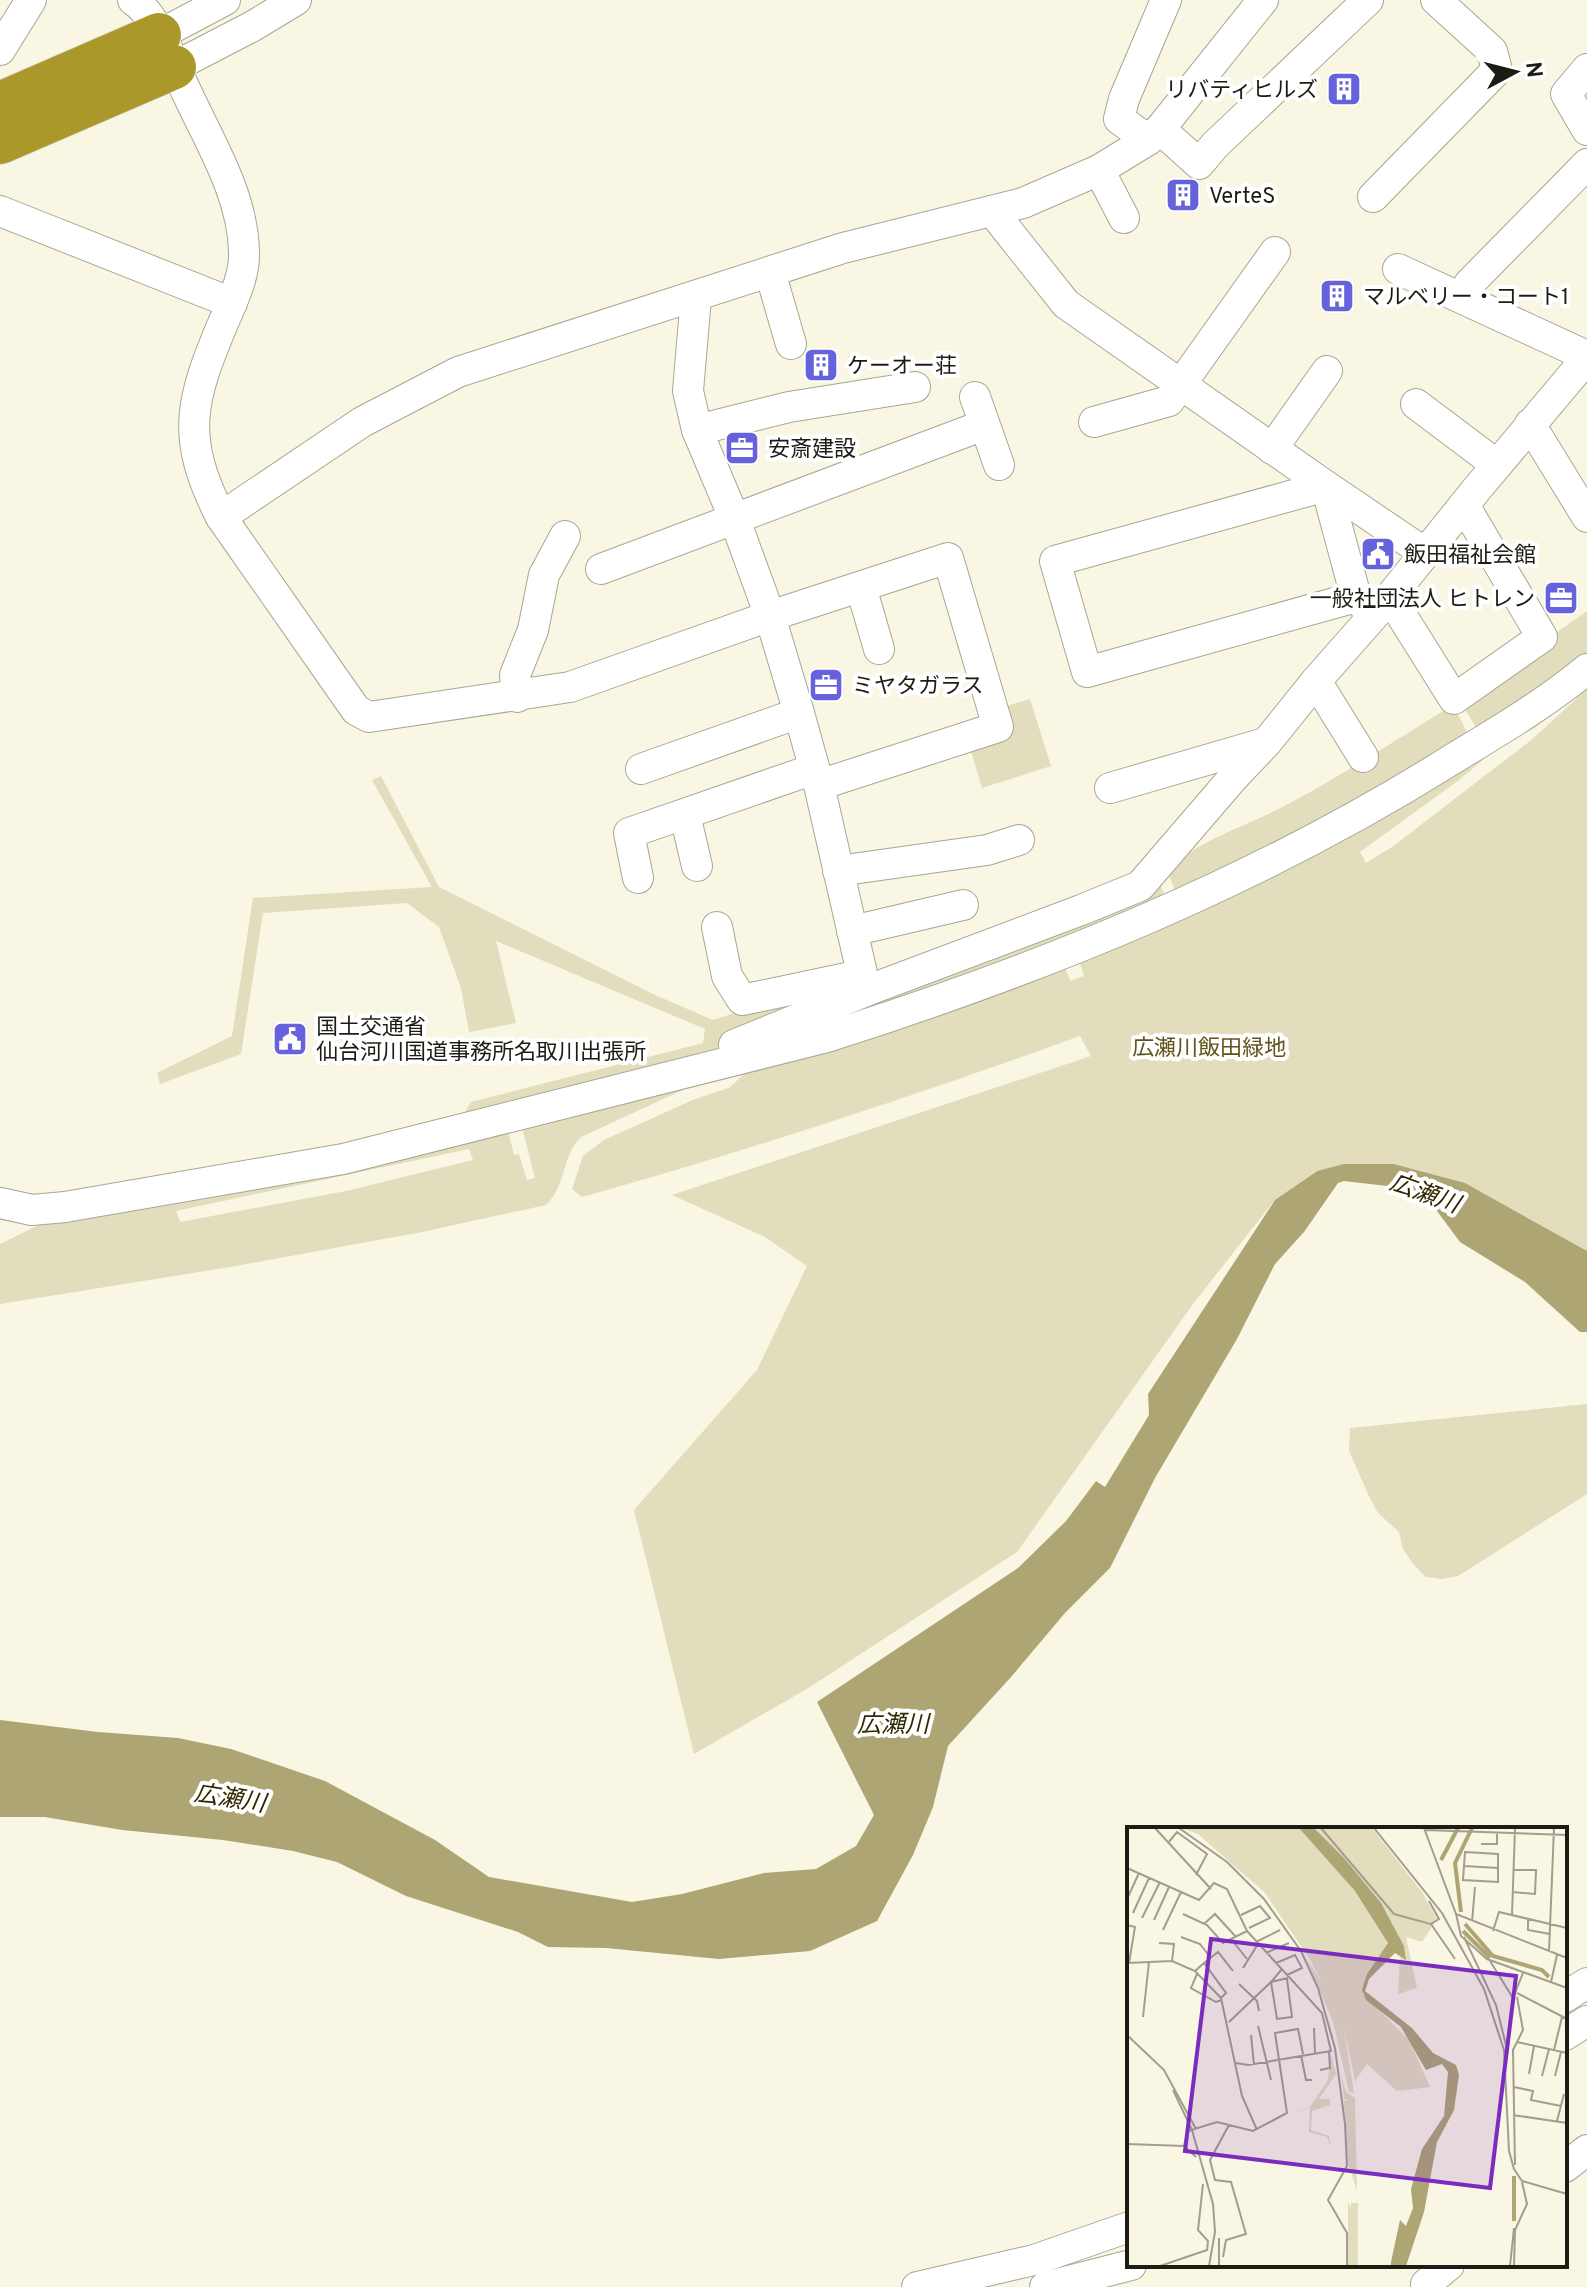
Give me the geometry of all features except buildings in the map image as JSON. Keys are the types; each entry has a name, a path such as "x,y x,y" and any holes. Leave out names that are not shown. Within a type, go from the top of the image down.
{"highway":[{"path":"0,104 167,51"},
{"path":"0,142 167,51"}],"street":[{"path":"0,50 31,0"},
{"path":"133,0 146,9 217,156 241,216 243,267 200,382 193,416 196,456 205,485 221,517 356,710 369,717 570,687 770,616 948,558 998,727 629,833 638,878"},
{"path":"167,51 225,0"},
{"path":"167,51 253,26 296,0"},
{"path":"1166,0 1124,99 1119,119 1154,134 1199,164 1215,145 1368,0"},
{"path":"221,517 362,422 432,384 499,358 843,248 992,211 1045,194 1099,170 1154,134 1263,0"},
{"path":"1373,197 1494,73 1492,51 1450,5"},
{"path":"1587,69 1566,94 1587,130"},
{"path":"1469,284 1587,164"},
{"path":"1099,170 1124,218"},
{"path":"0,211 232,303"},
{"path":"992,211 1066,304 1425,553"},
{"path":"1094,422 1169,401 1275,252"},
{"path":"717,1065 718,1053 864,983 1068,915 1140,886 1267,742 1373,604 1425,553 1587,357 1398,269"},
{"path":"770,272 791,344"},
{"path":"696,297 688,391 697,430 735,520 770,616 816,777 864,983"},
{"path":"1272,449 1327,371"},
{"path":"697,430 789,407 915,387"},
{"path":"1416,404 1497,465"},
{"path":"601,569 735,520 980,411 999,465"},
{"path":"1530,424 1587,517"},
{"path":"1326,486 1055,561 1087,672 1373,604"},
{"path":"1326,486 1373,604 1454,699 1542,637 1464,505"},
{"path":"517,697 515,675 533,630 544,575 565,536"},
{"path":"861,587 879,649"},
{"path":"0,1203 32,1210 65,1207 328,1162 827,1037 892,1016 1031,966 1214,891 1397,795 1541,703 1587,669"},
{"path":"1316,681 1363,757"},
{"path":"641,769 693,737 799,713"},
{"path":"1110,788 1267,742"},
{"path":"685,815 697,866"},
{"path":"838,871 987,850 1019,840"},
{"path":"852,931 963,905"},
{"path":"717,927 727,976 742,1000 864,983"},
{"path":"1567,1996 1587,1983"},
{"path":"1567,2034 1587,2021"},
{"path":"1567,2165 1587,2150"},
{"path":"917,2287 1034,2260 1127,2228"},
{"path":"1045,2287 1127,2266"}],"green space":[{"path":"1587,611 1587,660 1480,734 1460,701"},
{"name":"広瀬川飯田緑地","path":"1587,686 1587,1251 1465,1183 1394,1164 1316,1171 1274,1201 1193,1304 1017,1552 810,1687 694,1754 634,1510 757,1370 807,1266 765,1237 672,1195 1091,1056 1080,1036 832,1121 582,1197 572,1189 583,1156 604,1140 695,1099 729,1088 752,1067 1063,962 1070,981 1084,976 1078,956 1528,722 1459,780 1360,852 1366,863 1392,847 1530,741"},
{"path":"1030,699 1051,766 982,788 970,748 1011,735 1003,707"},
{"path":"1453,705 1471,740 1178,898 1167,870 1180,859 1311,792"},
{"path":"381,776 439,887 653,994 713,1020 849,988 723,1044 704,1056 460,1120 471,1102 703,1043 705,1029 496,941 516,1023 469,1032 461,988 439,927 407,903 263,913 241,1054 160,1084 157,1073 232,1036 253,898 432,887 372,780"},
{"path":"1158,878 1167,902 830,1030 768,1038"},
{"path":"700,1082 581,1137 570,1153 558,1189 546,1205 422,1232 230,1267 0,1304 0,1244 59,1215 202,1199 305,1180 508,1131 514,1155 519,1154 527,1180 535,1178 522,1127","holes":["469,1149 473,1160 346,1191 180,1222 176,1211"]},
{"path":"1587,1404 1587,1494 1458,1576 1442,1579 1426,1577 1413,1564 1403,1549 1399,1532 1378,1513 1349,1451 1350,1428"}],"water":[{"name":"広瀬川","path":"1344,1164 1394,1164 1465,1183 1587,1251 1587,1332 1580,1332 1525,1282 1460,1242 1431,1203 1396,1187 1344,1181 1338,1183 1304,1232 1275,1264 1237,1339 1155,1478 1110,1568 1065,1613 948,1746 933,1807 913,1855 877,1921 810,1951 719,1959 606,1948 548,1947 518,1932 406,1896 337,1862 293,1851 122,1830 45,1817 0,1817 0,1720 178,1738 231,1749 325,1781 435,1840 489,1877 632,1902 682,1894 764,1873 816,1869 856,1846 874,1815 817,1702 1018,1568 1066,1521 1096,1481 1105,1487 1149,1415 1148,1394 1275,1200 1317,1171"}],"place":[{"name":"リバティヒルズ","path":"1344,89"},
{"name":"VerteS","path":"1183,195"},
{"name":"マルベリー・コート1","path":"1337,296"},
{"name":"ケーオー荘","path":"821,365"},
{"name":"安斎建設","path":"742,448"},
{"name":"飯田福祉会館","path":"1378,554"},
{"name":"一般社団法人 ヒトレン","path":"1561,598"},
{"name":"ミヤタガラス","path":"826,685"},
{"name":"国土交通省 仙台河川国道事務所名取川出張所","path":"290,1039"}]}
